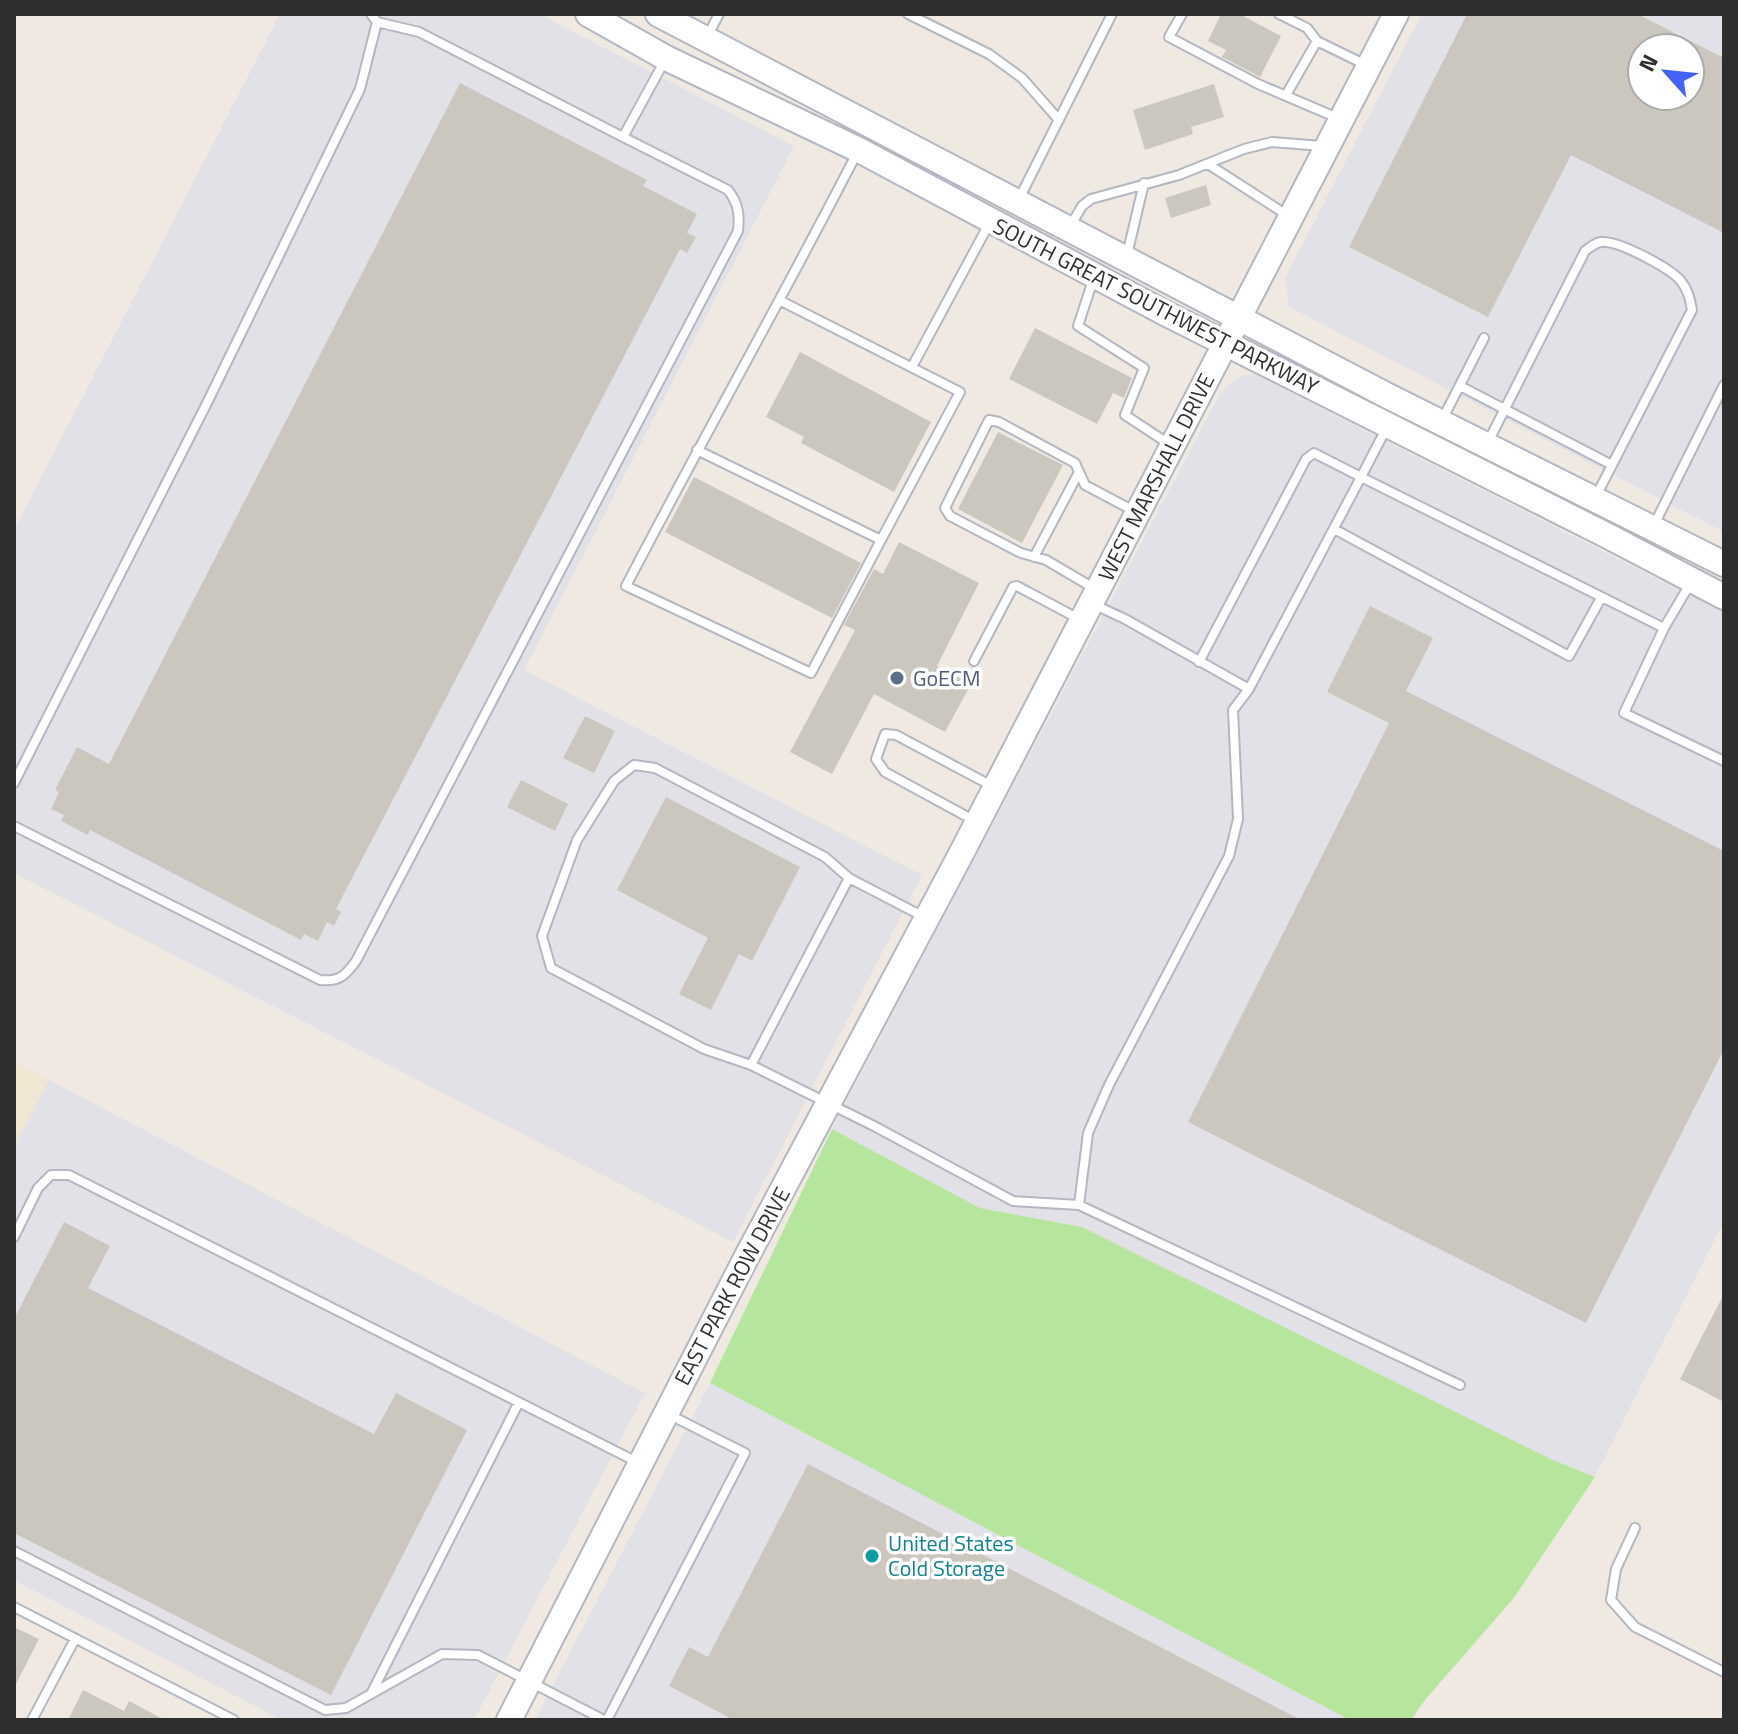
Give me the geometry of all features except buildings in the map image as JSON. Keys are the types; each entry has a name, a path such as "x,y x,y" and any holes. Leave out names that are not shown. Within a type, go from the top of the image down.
{"main road":[{"name":"SOUTH GREAT SOUTHWEST PARKWAY","path":"588,14 666,58 859,150 1225,344 1724,597"},
{"name":"SOUTH GREAT SOUTHWEST PARKWAY","path":"658,14 1238,318 1715,559"},
{"name":"WEST MARSHALL DRIVE","path":"961,854 1396,14"},
{"path":"859,150 871,126"},
{"path":"1692,580 1715,559"},
{"name":"EAST PARK ROW DRIVE","path":"509,1720 666,1413 961,854"}],"lane":[{"path":"706,39 719,14"},
{"path":"908,14 989,54 1022,78 1059,120"},
{"path":"1017,203 1112,14"},
{"path":"1182,14 1169,37 1258,84 1341,119"},
{"path":"1279,14 1307,28 1317,41 1368,67"},
{"path":"14,783 200,417 360,89 374,18 419,32 728,190 739,215 738,231 371,933 344,977 332,981 320,980 14,826"},
{"path":"1286,95 1317,41"},
{"path":"623,137 666,58"},
{"path":"1068,230 1082,206 1091,199 1179,175 1244,149 1272,142 1327,146"},
{"path":"781,301 913,365 960,392 811,673 626,586 859,150"},
{"path":"1208,164 1290,218"},
{"path":"1126,259 1144,183"},
{"path":"913,365 991,221"},
{"path":"1487,445 1585,251 1598,242 1611,242 1665,268 1681,281 1689,294 1692,310 1595,499"},
{"path":"1094,276 1078,326 1144,368 1125,415 1172,446"},
{"path":"1441,422 1484,338"},
{"path":"1653,528 1724,385"},
{"path":"1460,386 1612,465"},
{"path":"1090,605 1046,560 1021,553 950,516 945,508 989,420 999,422 1075,463 1085,485 1137,513"},
{"path":"1079,1205 1088,1133 1229,856 1238,819 1233,710 1249,689 1388,425"},
{"path":"697,450 881,540"},
{"path":"1199,662 1306,459 1314,453 1664,628"},
{"path":"1034,557 1079,472"},
{"path":"1334,529 1569,656 1601,598"},
{"path":"1692,580 1664,628 1624,713 1724,761"},
{"path":"974,661 1013,587 1017,586 1090,605 1125,619 1249,689"},
{"path":"977,822 885,772 876,759 885,734 896,735 995,788"},
{"path":"926,918 849,878 825,857 655,768 634,765 614,781 577,840 542,936 551,968 704,1049 751,1065 874,1126 1013,1201 1079,1205 1460,1385"},
{"path":"751,1065 849,878"},
{"path":"14,1237 38,1188 51,1175 69,1175 640,1464"},
{"path":"372,1693 519,1402"},
{"path":"14,1551 325,1710 346,1708 442,1654 478,1655 606,1720 745,1453 666,1413"},
{"path":"1635,1528 1616,1569 1611,1600 1635,1627 1724,1672"},
{"path":"14,1607 234,1720"},
{"path":"32,1720 75,1639"}],"shaded area":[{"path":"280,14 539,14 794,146 524,670 922,875 733,1242 14,873 14,530"},
{"path":"1422,14 1724,14 1724,532 1289,307 1285,278"},
{"path":"1254,374 1724,613 1724,1221 1595,1477 1553,1460 1082,1227 980,1208 832,1129 1221,392 1240,376"},
{"path":"14,1062 49,1080 14,1147"},
{"path":"49,1080 645,1393 474,1720 282,1720 14,1580 14,1147"},
{"path":"710,1383 1350,1720 535,1720"}],"green space":[{"path":"832,1129 980,1208 1082,1227 1553,1460 1595,1477 1513,1599 1411,1720 1350,1720 710,1383"}],"place":[{"name":"GoECM","path":"897,678"},
{"name":"United States Cold Storage","path":"872,1556"}]}
